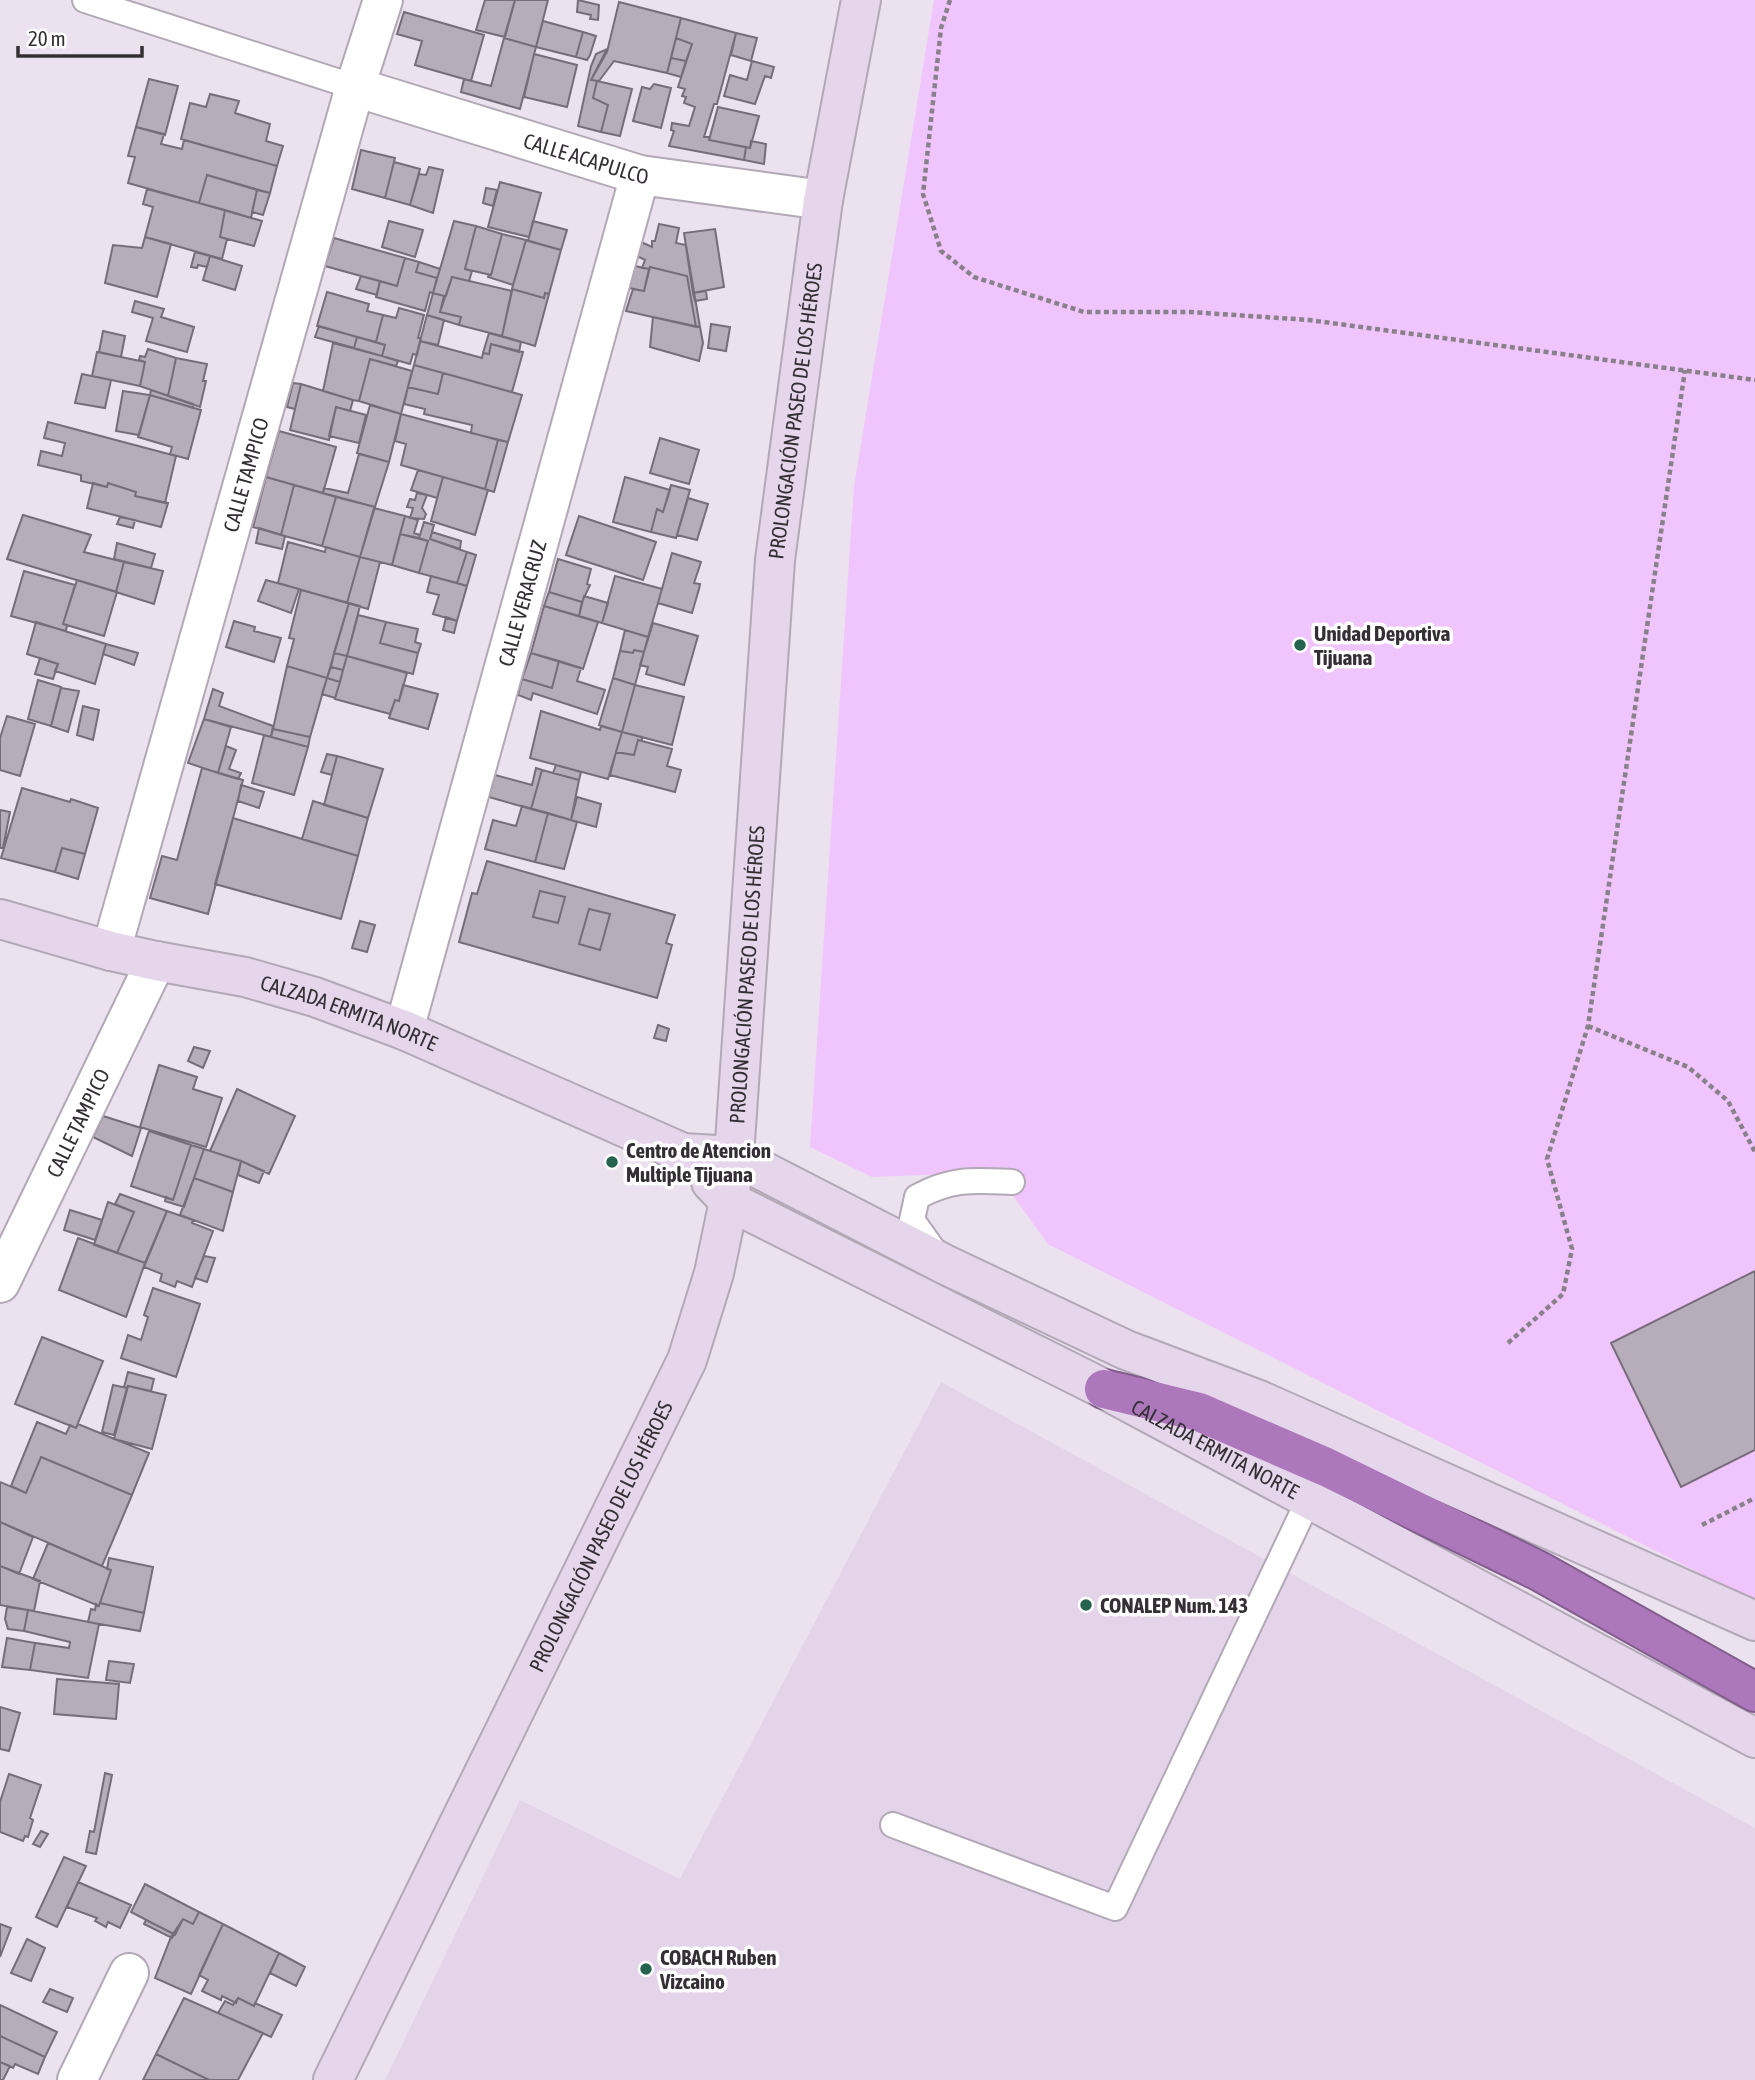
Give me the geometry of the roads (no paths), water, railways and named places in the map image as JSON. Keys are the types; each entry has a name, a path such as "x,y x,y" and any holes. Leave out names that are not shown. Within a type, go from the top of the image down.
{"highway":[{"path":"1104,1390 1199,1412 1317,1483 1539,1571 1755,1692"}],"main road":[{"name":"PROLONGACIÓN PASEO DE LOS HÉROES","path":"333,2080 687,1360 715,1273 729,1200 734,1156 775,560 823,200 860,0"},
{"name":"CALZADA ERMITA NORTE","path":"0,919 111,951 245,977 315,997 404,1030 684,1153 734,1156 944,1264 1126,1349 1259,1400 1755,1621"},
{"name":"CALZADA ERMITA NORTE","path":"684,1153 729,1200 1104,1390"},
{"name":"CALZADA ERMITA NORTE","path":"1317,1483 1755,1738"}],"street":[{"name":"CALLE TAMPICO","path":"111,951 355,87 383,0"},
{"name":"CALLE ACAPULCO","path":"355,87 640,175 823,200"},
{"name":"CALLE VERACRUZ","path":"404,1030 640,175"},
{"name":"CALLE TAMPICO","path":"0,1283 156,961"},
{"path":"77,2080 129,1973"}],"lane":[{"path":"85,0 355,87"},
{"path":"944,1264 912,1220 917,1197 937,1186 972,1180 1012,1182"},
{"path":"893,1825 1115,1908 1317,1483"}],"place":[{"name":"Unidad Deportiva Tijuana","path":"1300,645"},
{"name":"Centro de Atencion Multiple Tijuana","path":"612,1162"},
{"name":"CONALEP Num. 143","path":"1086,1605"},
{"name":"COBACH Ruben Vizcaino","path":"646,1969"}]}
